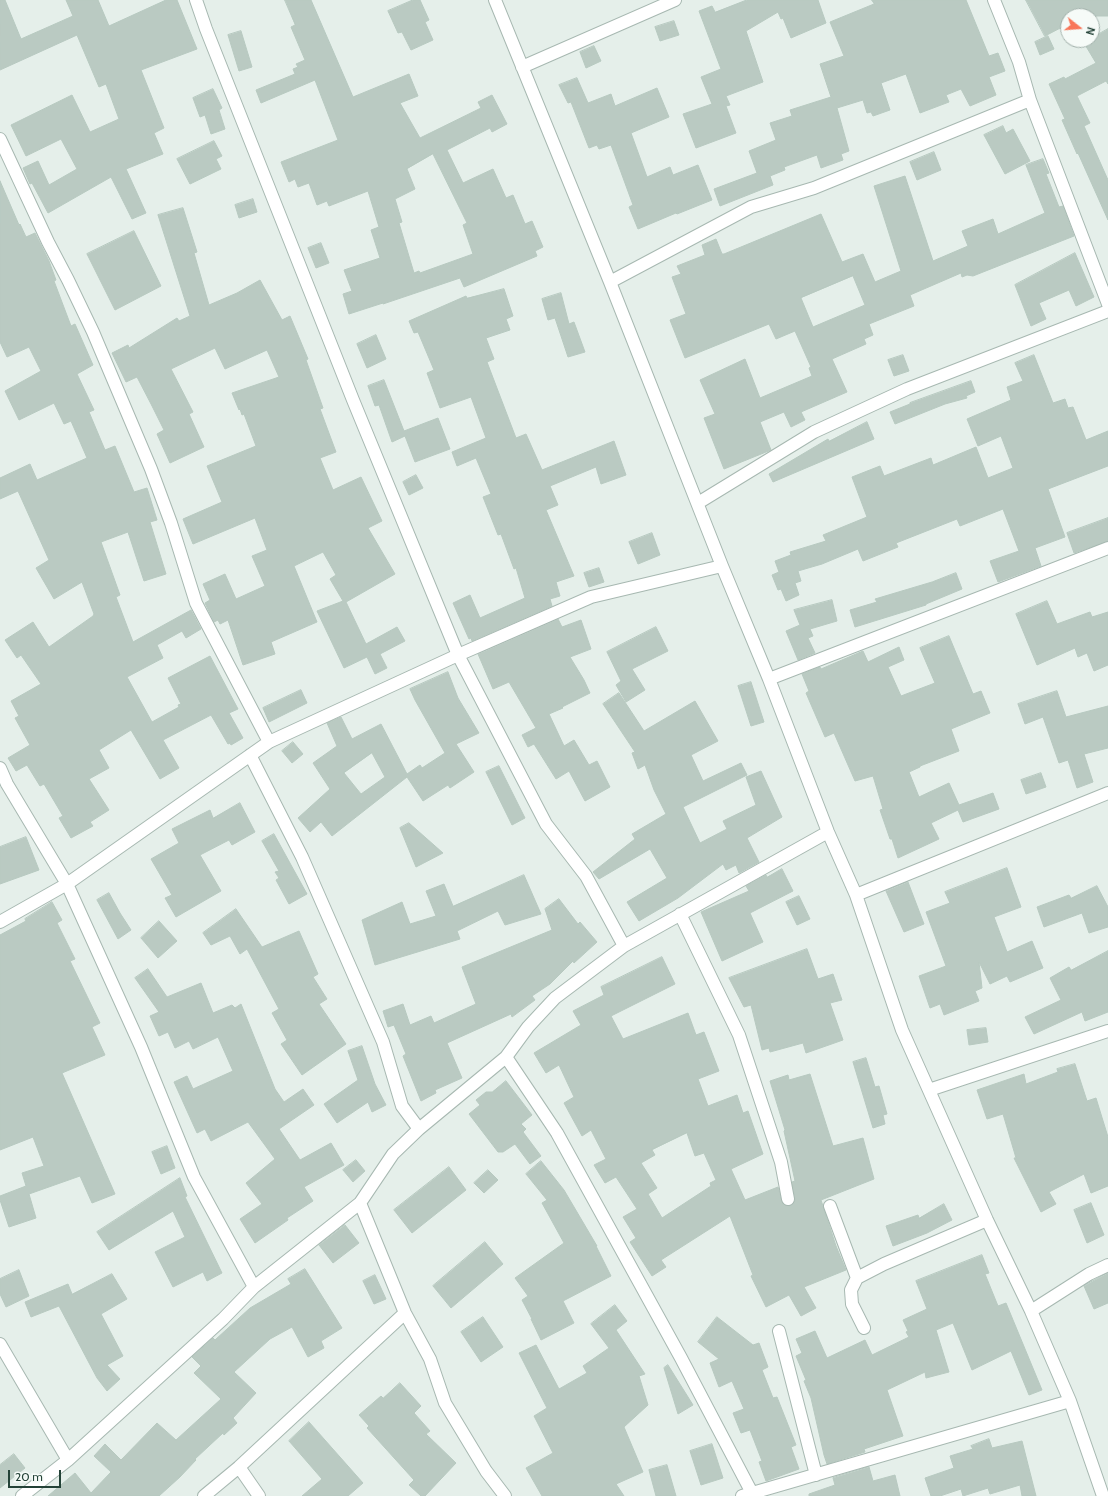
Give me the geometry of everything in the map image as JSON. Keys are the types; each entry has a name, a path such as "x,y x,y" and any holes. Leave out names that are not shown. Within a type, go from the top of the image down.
{"street":[{"path":"196,0 209,37 353,400 458,656 546,824 586,876 624,946"},
{"path":"495,0 610,282 722,566 769,679 828,832 856,895 902,1030 987,1220 1031,1311 1070,1401 1103,1496"},
{"path":"522,66 675,0"},
{"path":"994,0 1019,62 1030,100 1108,304"},
{"path":"610,282 752,207 814,188 1030,100"},
{"path":"0,139 48,242 93,332 151,469 171,523 196,603 269,742"},
{"path":"698,503 814,432 907,389 1108,311"},
{"path":"769,679 1108,548"},
{"path":"0,922 67,884 269,742 591,597 722,566"},
{"path":"250,755 302,857 383,1042 402,1106 418,1129"},
{"path":"0,768 7,784 67,884 141,1047 194,1177 254,1287"},
{"path":"856,895 1108,793"},
{"path":"22,1496 68,1460 223,1319 254,1287 360,1203 393,1154 418,1129 506,1058 528,1027 555,998 624,946 828,832"},
{"path":"680,914 739,1035 781,1162 788,1199"},
{"path":"929,1090 1108,1031"},
{"path":"506,1058 557,1133 681,1358 747,1495 1070,1401"},
{"path":"360,1203 405,1313 430,1359 445,1403 486,1471 505,1496"},
{"path":"830,1206 857,1278"},
{"path":"864,1328 852,1304 851,1290 857,1278 884,1264 987,1220"},
{"path":"1031,1311 1089,1274 1108,1265"},
{"path":"204,1496 238,1467 405,1313"},
{"path":"779,1331 816,1474"},
{"path":"0,1344 68,1460"},
{"path":"238,1467 259,1496"}],"building":[{"path":"0,0 5,0 21,39 73,16 66,0 98,0 109,26 166,0 177,0 197,49 141,70 164,128 154,133 163,154 126,169 146,213 132,219 111,177 48,213 32,183 30,184 23,168 38,161 49,185 77,169 61,139 26,156 11,125 72,95 90,132 119,119 106,84 99,87 77,35 0,70"},
{"path":"285,0 311,0 353,97 409,74 418,96 400,103 420,138 481,108 478,102 492,95 507,124 492,132 490,128 447,150 463,183 493,169 506,198 513,195 525,224 532,221 543,247 535,251 537,256 464,287 460,278 349,314 343,294 352,291 344,270 380,258 371,230 379,227 368,191 329,206 327,201 317,205 309,183 298,187 295,179 289,182 281,162 338,140 315,80 261,103 256,90 295,74 293,69 298,67 296,64 305,60 291,27 295,25","holes":["433,154 467,223 463,225 473,254 420,273 419,271 414,273 399,223 402,222 395,199 415,189 407,169"]},
{"path":"413,0 420,0 429,20 425,22 433,40 411,50 402,32 398,33 388,11"},
{"path":"747,0 818,0 826,23 791,38 783,18 781,19 778,12 746,31 763,82 726,96 730,105 726,106 736,133 696,148 683,114 712,104 701,77 721,69 699,11 712,6 715,12"},
{"path":"872,0 966,0 989,56 998,53 1005,71 989,77 996,95 970,106 961,89 946,95 949,102 920,113 906,74 881,83 890,110 873,116 871,112 867,113 863,100 837,108 849,151 841,154 843,160 821,168 817,155 784,167 785,170 770,176 773,185 720,206 714,189 757,173 749,151 776,140 770,123 792,116 790,110 831,97 820,64 844,56 830,22 874,4"},
{"path":"1026,0 1108,0 1108,16 1100,16 1100,8 1060,8 1060,28 1045,36"},
{"path":"674,21 679,35 660,41 655,27"},
{"path":"1108,29 1108,84 1106,81 1077,96 1090,123 1084,126 1108,180 1108,220 1062,120 1065,119 1049,84 1064,77 1065,79 1096,63 1087,48 1100,48 1100,34"},
{"path":"241,31 252,67 239,71 228,35"},
{"path":"1048,36 1054,49 1040,55 1035,42"},
{"path":"594,46 601,61 586,68 580,52"},
{"path":"577,78 588,103 611,94 615,106 657,88 669,117 631,133 647,177 670,167 673,175 698,165 712,200 638,229 629,207 633,205 611,145 599,149 597,145 589,148 571,102 568,103 559,85"},
{"path":"213,89 222,108 219,110 225,129 211,134 205,115 200,117 193,98"},
{"path":"1003,126 1006,133 1013,129 1030,161 1005,174 984,135"},
{"path":"214,141 222,156 216,159 221,169 190,184 177,159"},
{"path":"934,152 941,170 917,180 910,162"},
{"path":"1043,159 1049,173 1046,174 1059,207 1063,206 1074,236 973,276 967,275 962,277 961,273 910,295 914,306 869,324 873,335 864,339 866,344 832,359 847,392 801,412 805,420 791,427 784,412 760,422 771,450 724,469 704,418 715,414 700,380 745,359 760,398 812,376 809,368 811,367 795,331 776,339 769,324 685,358 670,320 686,314 672,277 681,274 677,266 705,255 702,245 716,239 722,254 724,254 821,214 842,262 863,254 875,282 901,271 874,186 905,176 933,261 968,246 962,231 993,219 998,234 1045,213 1026,165","holes":["853,276 865,305 813,327 801,298"]},
{"path":"0,181 19,225 20,224 26,237 35,233 49,261 56,280 54,281 71,326 75,324 93,365 77,374 94,410 89,412 105,450 115,446 134,492 147,488 157,520 150,522 166,574 144,581 128,532 101,542 120,595 116,597 133,642 191,610 201,629 186,638 182,631 157,645 163,658 127,677 152,722 179,707 178,705 181,704 168,678 210,656 238,709 229,713 243,738 231,745 230,743 228,744 211,715 163,740 179,768 160,779 131,730 99,750 109,768 89,779 109,810 90,822 93,826 71,838 59,818 63,816 44,784 40,786 27,765 16,771 8,758 30,745 15,718 19,716 11,701 41,684 21,655 17,658 5,640 33,622 49,647 94,614 82,582 54,599 36,568 49,560 18,491 0,499 0,478 30,464 37,480 87,458 71,421 64,424 54,403 19,420 5,391 41,371 29,347 7,357 0,342"},
{"path":"253,199 257,212 239,218 235,205"},
{"path":"183,208 197,252 194,253 209,305 237,293 260,280 282,320 290,316 308,359 306,360 323,408 320,409 336,452 320,458 333,490 361,477 382,521 368,528 395,574 346,602 366,644 397,627 405,641 380,654 387,668 375,674 367,657 344,668 317,611 343,601 330,579 336,575 323,552 294,566 317,622 271,642 275,654 243,665 228,620 220,624 218,620 214,622 205,603 210,600 203,584 225,574 236,599 265,586 252,556 267,550 255,518 193,544 183,519 222,502 207,466 256,446 244,414 242,415 240,409 239,410 232,393 279,377 267,350 225,369 215,348 171,369 193,412 189,414 204,447 170,463 157,434 164,430 137,377 126,382 112,353 128,345 129,348 177,318 179,321 190,316 158,215"},
{"path":"134,231 161,286 115,310 87,254"},
{"path":"321,243 329,263 316,268 308,248"},
{"path":"1075,253 1094,297 1076,306 1069,290 1039,303 1046,319 1031,326 1015,285"},
{"path":"504,289 513,316 506,319 510,330 486,338 494,359 487,362 516,438 526,434 542,470 614,441 626,475 601,484 596,467 550,486 558,505 546,510 574,576 556,582 560,596 550,599 552,606 472,641 471,638 469,639 453,603 470,595 480,618 525,598 516,568 514,569 501,534 498,535 483,497 491,494 476,458 457,466 452,452 486,438 471,397 440,408 427,373 434,370 418,332 414,333 409,321 466,296 467,298"},
{"path":"561,293 569,324 574,322 585,352 568,357 555,318 548,320 542,299"},
{"path":"376,335 386,359 367,368 357,344"},
{"path":"903,355 909,371 894,376 888,360"},
{"path":"1034,355 1053,403 1065,399 1068,408 1073,407 1086,440 1108,431 1108,466 1048,489 1065,537 1035,548 1041,566 998,582 990,561 1019,551 1003,509 960,526 957,519 896,543 898,547 863,561 858,549 822,564 798,571 801,581 795,583 799,595 786,601 781,589 778,590 772,575 779,572 775,561 791,555 790,552 826,541 823,535 867,517 852,477 880,466 884,476 931,458 933,465 976,447 988,478 1013,468 1001,436 978,446 967,419 1011,400 1007,387 1023,381 1015,363"},
{"path":"384,380 404,431 438,418 450,449 415,462 405,436 392,442 379,405 375,406 368,386"},
{"path":"971,381 975,392 966,396 967,398 945,404 895,424 890,412 910,403"},
{"path":"867,422 874,439 773,482 769,474 828,439 829,441"},
{"path":"416,475 423,488 409,495 403,482"},
{"path":"1108,518 1108,541 1074,553 1067,533"},
{"path":"652,533 660,555 638,564 629,542"},
{"path":"599,568 604,582 589,587 584,573"},
{"path":"956,573 962,589 926,605 855,627 850,610 877,602 875,599 932,582"},
{"path":"832,600 837,621 810,629 813,636 808,638 815,653 798,660 786,631 800,625 794,610"},
{"path":"1047,601 1057,624 1090,612 1092,617 1108,612 1108,665 1094,671 1087,653 1078,657 1075,648 1037,665 1016,614"},
{"path":"558,619 562,627 581,620 591,649 570,657 590,693 549,714 564,746 574,740 589,765 597,761 610,787 585,801 569,771 556,779 534,744 528,747 522,735 536,728 509,682 493,689 478,654"},
{"path":"656,627 668,651 632,669 645,690 626,702 616,685 621,681 607,652"},
{"path":"949,636 973,694 981,691 990,713 951,729 959,751 920,766 909,772 919,797 949,783 959,805 993,793 999,809 963,822 958,810 931,823 939,839 898,858 880,810 883,809 873,776 855,781 834,733 825,737 806,693 809,691 802,674 820,667 821,669 863,651 868,662 899,647 904,660 888,667 901,696 935,683 920,648"},
{"path":"448,672 458,698 479,733 456,744 474,772 450,788 448,785 423,801 407,777 332,836 321,822 310,832 298,818 330,789 313,763 337,746 327,723 341,717 352,739 381,724 407,774 420,765 422,768 445,753 410,689","holes":["372,753 385,777 361,794 344,773"]},
{"path":"751,682 764,722 751,726 738,686"},
{"path":"301,690 307,703 269,722 263,708"},
{"path":"1057,691 1066,717 1108,706 1108,748 1084,754 1093,782 1077,788 1068,760 1059,763 1043,717 1025,724 1018,704"},
{"path":"619,693 644,731 695,701 718,741 691,755 703,781 741,763 747,775 683,807 700,843 727,829 723,821 756,805 746,777 761,771 782,817 747,838 759,862 739,873 736,865 726,870 723,864 678,898 639,921 627,902 667,878 650,849 599,879 593,872 635,839 632,834 666,814 654,790 645,765 638,769 632,753 635,752 603,704"},
{"path":"293,742 303,754 292,763 282,751"},
{"path":"499,766 525,818 512,825 486,772"},
{"path":"1041,773 1046,787 1026,794 1021,780"},
{"path":"240,803 255,832 232,845 229,840 200,855 221,891 176,917 165,898 172,895 151,859 179,843 172,829 210,810 213,818"},
{"path":"409,823 443,853 416,867 400,828"},
{"path":"274,834 307,894 289,904 276,880 279,878 275,872 279,871 262,841"},
{"path":"26,837 39,870 0,884 0,847"},
{"path":"1007,868 1021,907 994,917 1007,952 1032,941 1043,968 1010,982 1007,976 990,984 979,962 982,988 975,991 979,1001 944,1015 940,1004 930,1008 919,976 946,966 926,912 950,903 945,892"},
{"path":"782,869 793,891 750,913 763,942 722,961 701,912 749,891 746,886 766,875 767,877"},
{"path":"524,875 541,914 505,925 498,911 457,931 460,939 375,965 362,920 402,902 410,924 436,916 426,891 444,884 453,906"},
{"path":"908,882 924,924 904,932 886,891"},
{"path":"1097,886 1108,907 1108,927 1089,933 1082,913 1044,927 1037,907 1069,895 1071,898"},
{"path":"109,893 131,930 118,939 97,900"},
{"path":"799,896 810,919 797,925 786,902"},
{"path":"559,899 578,924 580,922 597,942 574,963 573,961 550,984 532,996 535,1000 512,1017 511,1014 447,1043 462,1078 435,1090 436,1093 421,1101 403,1056 406,1054 394,1025 388,1027 383,1011 403,1004 410,1025 431,1016 434,1023 476,1004 462,967 552,930 545,909"},
{"path":"52,902 62,920 57,923 75,959 70,961 100,1023 92,1027 105,1055 62,1073 115,1194 92,1203 80,1176 29,1194 36,1218 9,1227 0,1196 26,1186 22,1173 44,1166 33,1137 0,1150 0,935 26,921 25,919"},
{"path":"236,909 262,947 299,931 318,974 313,977 327,999 319,1004 346,1044 302,1075 281,1044 287,1040 272,1013 279,1009 247,949 240,954 230,936 211,945 203,933"},
{"path":"159,921 177,941 158,958 141,938"},
{"path":"807,949 818,979 833,974 842,1000 830,1003 843,1040 806,1053 803,1043 770,1052 769,1048 762,1050 751,1005 744,1007 729,978"},
{"path":"1108,951 1108,1012 1085,1021 1082,1012 1034,1034 1025,1017 1061,1000 1050,978 1069,967 1071,970"},
{"path":"662,957 675,984 611,1016 623,1039 688,1013 696,1035 704,1032 719,1071 698,1079 708,1106 737,1095 743,1113 748,1111 763,1154 731,1169 745,1200 778,1187 783,1204 790,1206 795,1201 792,1182 795,1181 785,1130 770,1081 788,1075 789,1080 810,1074 833,1146 863,1138 874,1179 821,1200 836,1246 846,1270 804,1287 816,1308 801,1316 789,1295 766,1307 751,1276 753,1275 730,1216 661,1260 666,1267 652,1276 630,1242 636,1238 623,1217 637,1209 616,1177 605,1183 594,1165 606,1159 591,1130 582,1136 564,1103 574,1097 559,1065 546,1073 534,1053 581,1025 573,1011 604,995 601,987","holes":["687,1133 695,1156 704,1153 716,1180 710,1183 711,1186 662,1218 648,1194 657,1188 641,1163 655,1155 652,1150"]},
{"path":"148,969 167,997 201,983 213,1013 232,1005 235,1008 241,1004 275,1089 284,1102 303,1089 314,1105 279,1129 300,1160 331,1143 344,1165 304,1187 313,1201 287,1218 288,1220 255,1243 240,1219 262,1204 246,1183 275,1159 248,1122 211,1141 205,1129 197,1133 174,1082 187,1076 193,1089 233,1071 218,1037 193,1049 189,1041 175,1048 168,1032 159,1036 150,1016 159,1012 135,978"},
{"path":"986,1028 988,1042 969,1045 967,1030"},
{"path":"362,1046 375,1084 386,1105 372,1112 368,1102 337,1123 324,1104 358,1080 348,1051"},
{"path":"866,1058 875,1087 879,1086 887,1114 883,1115 885,1124 873,1128 853,1062"},
{"path":"1075,1064 1087,1101 1096,1098 1108,1137 1108,1186 1091,1193 1084,1174 1049,1192 1056,1204 1041,1212 1014,1158 1016,1158 1003,1114 987,1119 977,1090 1024,1074 1026,1084 1058,1072 1057,1069"},
{"path":"506,1081 532,1115 521,1124 526,1129 523,1132 541,1156 530,1164 515,1144 503,1152 498,1152 469,1114 480,1105 476,1100 486,1092 492,1092"},
{"path":"167,1146 175,1168 161,1174 152,1152"},
{"path":"356,1160 365,1171 353,1182 343,1170"},
{"path":"541,1161 564,1190 597,1246 611,1276 563,1301 574,1323 541,1340 522,1300 528,1296 515,1278 564,1243 542,1203 547,1200 526,1174"},
{"path":"449,1167 466,1190 412,1233 394,1210"},
{"path":"488,1170 498,1180 484,1193 474,1183"},
{"path":"180,1178 187,1196 185,1197 222,1273 207,1281 203,1272 173,1287 155,1252 185,1237 173,1211 109,1250 97,1232"},
{"path":"1091,1203 1104,1235 1087,1243 1074,1210"},
{"path":"944,1204 952,1220 927,1233 893,1246 886,1226 918,1215 919,1218"},
{"path":"345,1225 359,1243 333,1263 319,1245"},
{"path":"485,1242 503,1264 451,1308 433,1286"},
{"path":"982,1255 989,1273 985,1274 998,1306 1006,1303 1042,1390 1029,1395 1011,1351 972,1370 953,1323 936,1330 949,1372 926,1378 925,1372 887,1390 903,1436 864,1449 865,1452 827,1464 811,1398 804,1381 806,1380 796,1356 802,1353 796,1339 815,1331 827,1358 865,1340 872,1355 909,1337 903,1320 927,1309 916,1281"},
{"path":"305,1269 342,1328 321,1341 324,1348 308,1357 292,1327 270,1339 234,1372 256,1393 233,1418 237,1423 224,1435 223,1433 195,1459 196,1460 180,1477 159,1496 48,1496 75,1473 91,1493 111,1472 94,1456 105,1444 121,1460 157,1423 176,1440 221,1399 194,1373 201,1366 192,1357 213,1338 215,1340 250,1308 291,1284 288,1279"},
{"path":"19,1270 29,1296 6,1307 0,1294 0,1279"},
{"path":"1108,1273 1108,1303 1094,1309 1084,1286"},
{"path":"112,1274 127,1299 101,1314 123,1356 107,1365 120,1379 107,1391 97,1378 59,1306 31,1317 25,1302 68,1284 72,1294"},
{"path":"375,1275 386,1299 374,1304 363,1281"},
{"path":"615,1305 627,1321 616,1330 645,1374 639,1376 648,1405 624,1427 643,1472 616,1484 624,1496 542,1496 526,1468 553,1453 534,1416 547,1408 519,1353 536,1345 559,1389 587,1373 583,1366 609,1348 591,1324"},
{"path":"483,1317 503,1347 481,1362 461,1332"},
{"path":"717,1317 753,1345 759,1343 768,1367 762,1370 773,1398 777,1397 796,1445 791,1447 799,1469 766,1481 759,1462 762,1461 750,1430 741,1433 733,1413 744,1409 732,1381 719,1387 710,1363 719,1359 698,1342"},
{"path":"668,1365 693,1405 678,1414 664,1368"},
{"path":"400,1383 421,1406 414,1413 430,1431 426,1434 456,1463 425,1496 421,1496 409,1485 414,1480 367,1428 369,1426 359,1415 381,1396 383,1398"},
{"path":"309,1422 363,1483 348,1496 302,1496 322,1479 289,1441"},
{"path":"989,1439 992,1448 1022,1441 1036,1496 1022,1496 1020,1485 990,1494 988,1488 963,1496 961,1489 940,1496 931,1496 925,1478 954,1468 950,1456 973,1449 971,1446"},
{"path":"712,1444 723,1478 701,1485 690,1451"},
{"path":"14,1454 25,1468 0,1488 0,1465"},
{"path":"667,1465 676,1496 656,1496 649,1470"},
{"path":"869,1467 873,1481 895,1475 900,1496 809,1496 809,1494 835,1485 833,1478"}]}
